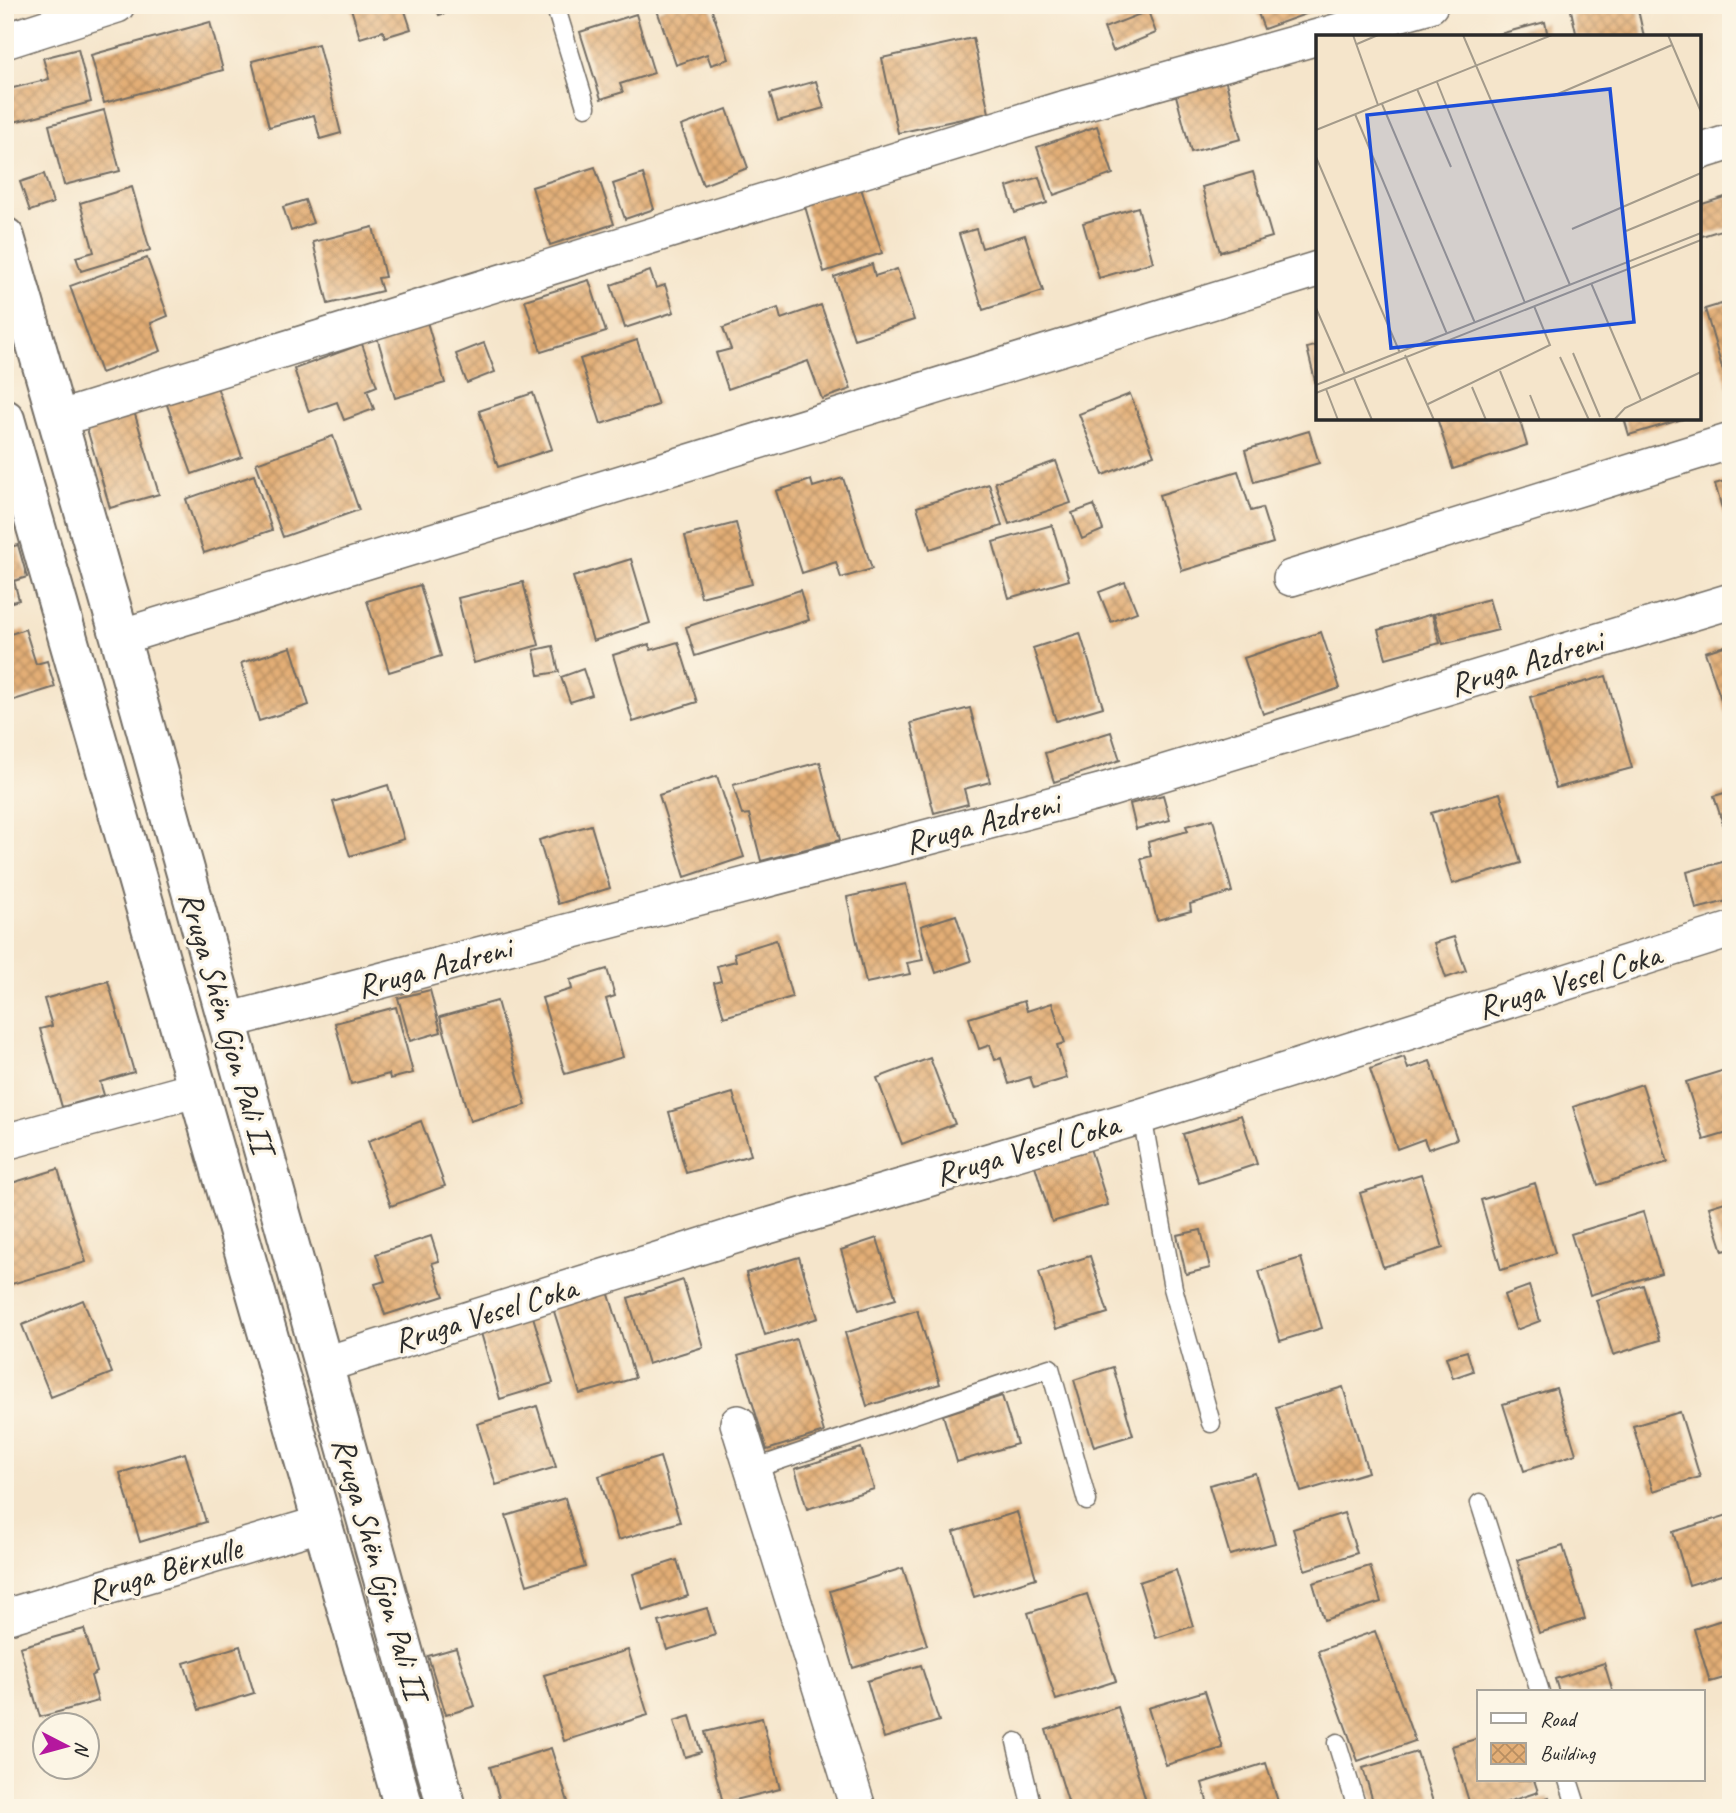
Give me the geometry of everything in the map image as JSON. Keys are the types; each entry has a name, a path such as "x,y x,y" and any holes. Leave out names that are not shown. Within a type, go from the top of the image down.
{"street":[{"path":"5,41 117,5"},
{"path":"1325,35 1430,5"},
{"path":"58,419 1049,113 1316,38"},
{"path":"1701,151 1731,142"},
{"name":"Rruga Shën Gjon Pali II","path":"5,237 120,637 447,1808"},
{"path":"120,637 1316,270"},
{"name":"Rruga Shën Gjon Pali II","path":"5,419 404,1808"},
{"path":"1291,578 1731,441"},
{"name":"Rruga Azdreni","path":"227,1021 1100,792 1731,601"},
{"name":"Rruga Vesel Coka","path":"323,1365 734,1236 1142,1116 1731,930"},
{"path":"5,1142 198,1089"},
{"path":"738,1423 858,1808"},
{"name":"Rruga Bërxulle","path":"5,1617 323,1523"}],"lane":[{"path":"555,5 586,107"},
{"path":"1142,1116 1173,1288 1211,1423"},
{"path":"753,1469 1049,1368 1087,1502"},
{"path":"1480,1503 1539,1690"},
{"path":"1016,1742 1032,1808"},
{"path":"1337,1743 1357,1808"},
{"path":"1569,1782 1577,1808"}],"building":[{"path":"350,5 403,5 411,29 385,37 383,31 360,38"},
{"path":"435,5 468,5 468,6 439,15"},
{"path":"671,5 710,5 729,59 711,65 707,54 676,65 657,10"},
{"path":"1255,5 1315,5 1317,10 1264,29"},
{"path":"1637,5 1644,35 1577,35 1570,6"},
{"path":"1148,11 1156,33 1113,51 1104,28"},
{"path":"636,14 654,73 620,84 623,92 601,99 580,32"},
{"path":"210,22 223,70 104,103 91,55"},
{"path":"1545,22 1548,35 1496,35"},
{"path":"973,38 989,113 898,133 882,58"},
{"path":"318,44 341,133 320,139 314,115 269,127 252,61"},
{"path":"78,49 91,102 10,123 5,106 5,90 49,79 43,58"},
{"path":"1224,75 1241,139 1191,152 1174,88"},
{"path":"816,81 824,108 778,121 770,94"},
{"path":"727,109 748,168 703,185 681,126"},
{"path":"104,110 120,171 64,185 49,125"},
{"path":"1097,126 1113,174 1054,195 1037,147"},
{"path":"595,167 614,224 550,245 532,187"},
{"path":"1253,172 1272,237 1220,252 1202,187"},
{"path":"44,174 53,203 30,211 20,182"},
{"path":"643,174 654,209 625,219 613,184"},
{"path":"1039,177 1047,203 1015,213 1007,187"},
{"path":"860,185 882,253 824,272 804,203"},
{"path":"132,187 150,250 81,271 76,257 94,252 80,203"},
{"path":"1731,195 1731,227 1701,236 1701,204"},
{"path":"305,200 313,223 291,231 283,207"},
{"path":"1138,207 1153,262 1099,278 1083,223"},
{"path":"373,227 385,277 378,278 382,291 328,304 313,242"},
{"path":"976,229 982,248 1025,235 1043,291 983,310 959,234"},
{"path":"147,258 168,316 151,323 161,351 101,373 70,286"},
{"path":"872,264 875,276 897,269 914,320 854,339 834,277"},
{"path":"650,271 656,288 665,285 674,312 625,328 611,285"},
{"path":"589,280 606,332 541,352 525,300"},
{"path":"1731,301 1731,395 1730,395 1705,309"},
{"path":"821,305 851,389 822,399 808,361 728,389 716,353 731,349 723,328 778,308 781,319"},
{"path":"427,322 445,383 395,398 377,337"},
{"path":"637,340 658,405 601,424 580,359"},
{"path":"484,343 495,372 467,383 456,354"},
{"path":"362,344 377,386 367,390 374,409 344,420 337,402 309,412 294,369"},
{"path":"1316,346 1316,385 1307,348"},
{"path":"216,384 242,457 192,474 166,402"},
{"path":"533,393 552,449 498,467 479,411"},
{"path":"1130,394 1154,455 1103,475 1079,414"},
{"path":"133,408 159,494 110,508 85,422"},
{"path":"1438,420 1520,420 1527,445 1453,469"},
{"path":"1625,420 1680,420 1629,435"},
{"path":"1309,431 1319,463 1254,482 1245,450"},
{"path":"333,436 359,510 283,537 256,463"},
{"path":"1056,461 1071,503 1009,524 995,482"},
{"path":"1238,471 1251,511 1262,508 1273,543 1182,571 1159,495"},
{"path":"254,475 272,530 204,553 186,499"},
{"path":"843,478 872,569 841,578 836,562 802,573 776,491 811,480 813,487"},
{"path":"1731,479 1731,536 1730,536 1715,484"},
{"path":"989,484 1002,526 930,549 917,507"},
{"path":"1094,505 1103,530 1082,539 1072,513"},
{"path":"736,523 752,584 701,597 685,536"},
{"path":"1052,525 1069,580 1009,598 993,542"},
{"path":"18,545 27,577 14,581 19,600 5,604 5,548"},
{"path":"631,559 650,623 593,641 573,577"},
{"path":"523,582 539,645 474,663 458,598"},
{"path":"1125,582 1137,612 1111,622 1099,592"},
{"path":"420,585 441,656 389,672 367,601"},
{"path":"800,590 809,620 695,656 686,627"},
{"path":"1489,599 1498,630 1443,644 1434,614"},
{"path":"1432,614 1440,643 1386,658 1378,630"},
{"path":"25,629 36,664 47,661 55,687 5,703 5,636"},
{"path":"1321,632 1340,688 1263,714 1244,658"},
{"path":"1080,633 1103,707 1056,721 1033,648"},
{"path":"678,642 697,702 633,722 613,655 649,644 651,650"},
{"path":"1731,644 1731,720 1728,720 1705,652"},
{"path":"553,646 559,672 539,675 534,650"},
{"path":"291,647 309,705 259,721 241,663"},
{"path":"583,669 592,695 570,702 561,677"},
{"path":"1606,676 1632,768 1556,788 1530,697"},
{"path":"970,708 990,782 964,789 968,804 934,813 911,723"},
{"path":"1111,732 1120,760 1054,782 1045,753"},
{"path":"820,762 840,840 761,861 749,814 742,815 733,785"},
{"path":"717,776 744,857 685,877 659,795"},
{"path":"388,785 404,839 350,856 333,802"},
{"path":"1731,791 1731,846 1730,846 1714,796"},
{"path":"1500,793 1521,863 1452,884 1431,813"},
{"path":"1163,795 1170,820 1136,829 1130,804"},
{"path":"1213,819 1232,892 1190,904 1191,911 1157,920 1141,859 1151,856 1148,842 1188,831 1186,826"},
{"path":"591,825 610,888 558,904 539,840"},
{"path":"1726,861 1731,881 1731,900 1696,909 1687,872"},
{"path":"906,884 923,960 907,963 910,974 866,983 847,897"},
{"path":"956,915 971,961 936,973 921,926"},
{"path":"1454,937 1466,971 1446,978 1434,943"},
{"path":"776,940 792,997 724,1017 714,983 721,981 717,966 736,961 734,953"},
{"path":"607,969 615,996 606,999 623,1057 565,1074 542,998 572,989 570,980"},
{"path":"108,981 134,1072 100,1082 104,1095 62,1107 40,1029 52,1026 44,999"},
{"path":"430,990 441,1032 410,1041 398,998"},
{"path":"497,1001 526,1105 470,1121 440,1017"},
{"path":"1024,1001 1027,1011 1052,1003 1065,1043 1057,1045 1067,1078 1034,1088 1030,1077 1009,1084 1001,1058 995,1060 990,1045 979,1049 969,1018"},
{"path":"396,1007 413,1073 390,1079 389,1074 351,1084 335,1023"},
{"path":"1404,1057 1408,1069 1430,1061 1457,1139 1428,1149 1424,1139 1397,1149 1370,1069"},
{"path":"930,1058 955,1124 902,1144 877,1078"},
{"path":"1731,1068 1731,1132 1704,1140 1686,1082"},
{"path":"1642,1084 1668,1162 1598,1185 1573,1107"},
{"path":"733,1093 751,1155 686,1173 669,1112"},
{"path":"1241,1115 1257,1164 1199,1183 1183,1134"},
{"path":"421,1121 445,1186 391,1206 368,1141"},
{"path":"1088,1142 1108,1205 1052,1222 1033,1159"},
{"path":"58,1169 86,1262 5,1286 5,1185"},
{"path":"1421,1174 1443,1248 1383,1267 1360,1193"},
{"path":"1535,1183 1555,1253 1501,1270 1481,1200"},
{"path":"1731,1200 1731,1249 1723,1251 1709,1207"},
{"path":"1643,1212 1661,1273 1590,1295 1571,1234"},
{"path":"1201,1230 1210,1268 1186,1274 1177,1235"},
{"path":"431,1236 439,1261 432,1263 444,1296 385,1315 375,1284 385,1281 376,1254"},
{"path":"877,1238 896,1299 859,1310 841,1250"},
{"path":"1090,1256 1108,1313 1056,1329 1039,1272"},
{"path":"799,1257 818,1318 765,1335 746,1273"},
{"path":"1301,1258 1322,1328 1280,1341 1259,1271"},
{"path":"683,1280 703,1347 648,1364 628,1298"},
{"path":"1643,1285 1660,1340 1613,1355 1596,1300"},
{"path":"1529,1286 1540,1321 1516,1330 1504,1295"},
{"path":"607,1288 635,1378 580,1394 552,1305"},
{"path":"83,1300 112,1373 51,1397 22,1325"},
{"path":"531,1310 553,1383 500,1399 479,1326"},
{"path":"917,1310 940,1384 867,1406 845,1333"},
{"path":"796,1339 824,1432 767,1450 738,1356"},
{"path":"1467,1351 1473,1371 1453,1378 1446,1357"},
{"path":"1113,1367 1133,1435 1094,1447 1074,1380"},
{"path":"1343,1387 1368,1472 1301,1492 1276,1407"},
{"path":"1556,1388 1576,1454 1524,1471 1503,1404"},
{"path":"1002,1396 1017,1444 957,1462 943,1415"},
{"path":"537,1406 556,1467 496,1485 477,1424"},
{"path":"1680,1412 1700,1477 1653,1491 1633,1426"},
{"path":"861,1448 874,1489 807,1509 795,1469"},
{"path":"185,1453 206,1522 140,1542 120,1473"},
{"path":"660,1457 680,1522 618,1540 599,1476"},
{"path":"1255,1473 1275,1543 1230,1555 1209,1485"},
{"path":"565,1498 585,1567 527,1585 506,1516"},
{"path":"1017,1512 1036,1578 974,1597 954,1532"},
{"path":"1344,1513 1357,1553 1305,1570 1293,1529"},
{"path":"1731,1514 1731,1572 1689,1585 1673,1532"},
{"path":"1563,1546 1585,1619 1539,1633 1517,1560"},
{"path":"677,1560 688,1596 643,1611 633,1574"},
{"path":"1370,1566 1381,1602 1324,1620 1313,1583"},
{"path":"903,1568 927,1645 853,1668 830,1591"},
{"path":"1176,1570 1193,1626 1156,1638 1139,1582"},
{"path":"1087,1594 1116,1681 1056,1700 1028,1613"},
{"path":"707,1608 715,1635 667,1650 659,1622"},
{"path":"1731,1617 1731,1676 1710,1682 1694,1629"},
{"path":"84,1629 97,1672 91,1676 98,1701 58,1712 39,1712 20,1647"},
{"path":"1375,1631 1415,1741 1358,1761 1318,1651"},
{"path":"240,1646 254,1693 199,1710 184,1663"},
{"path":"456,1648 475,1706 446,1715 428,1656"},
{"path":"628,1650 648,1715 564,1741 544,1675"},
{"path":"1604,1663 1612,1690 1558,1690 1555,1679"},
{"path":"921,1665 939,1721 884,1738 867,1681"},
{"path":"1205,1691 1223,1748 1166,1765 1148,1708"},
{"path":"1118,1707 1148,1808 1070,1808 1046,1730"},
{"path":"690,1716 701,1752 685,1757 674,1721"},
{"path":"762,1718 780,1789 723,1803 705,1732"},
{"path":"1477,1739 1477,1782 1535,1782 1538,1792 1489,1808 1471,1808 1452,1746"},
{"path":"551,1748 570,1808 502,1808 490,1767"},
{"path":"1417,1752 1435,1808 1375,1808 1363,1768"},
{"path":"1266,1763 1280,1808 1209,1808 1202,1783"},
{"path":"1549,1797 1552,1808 1516,1808 1516,1807"}]}
